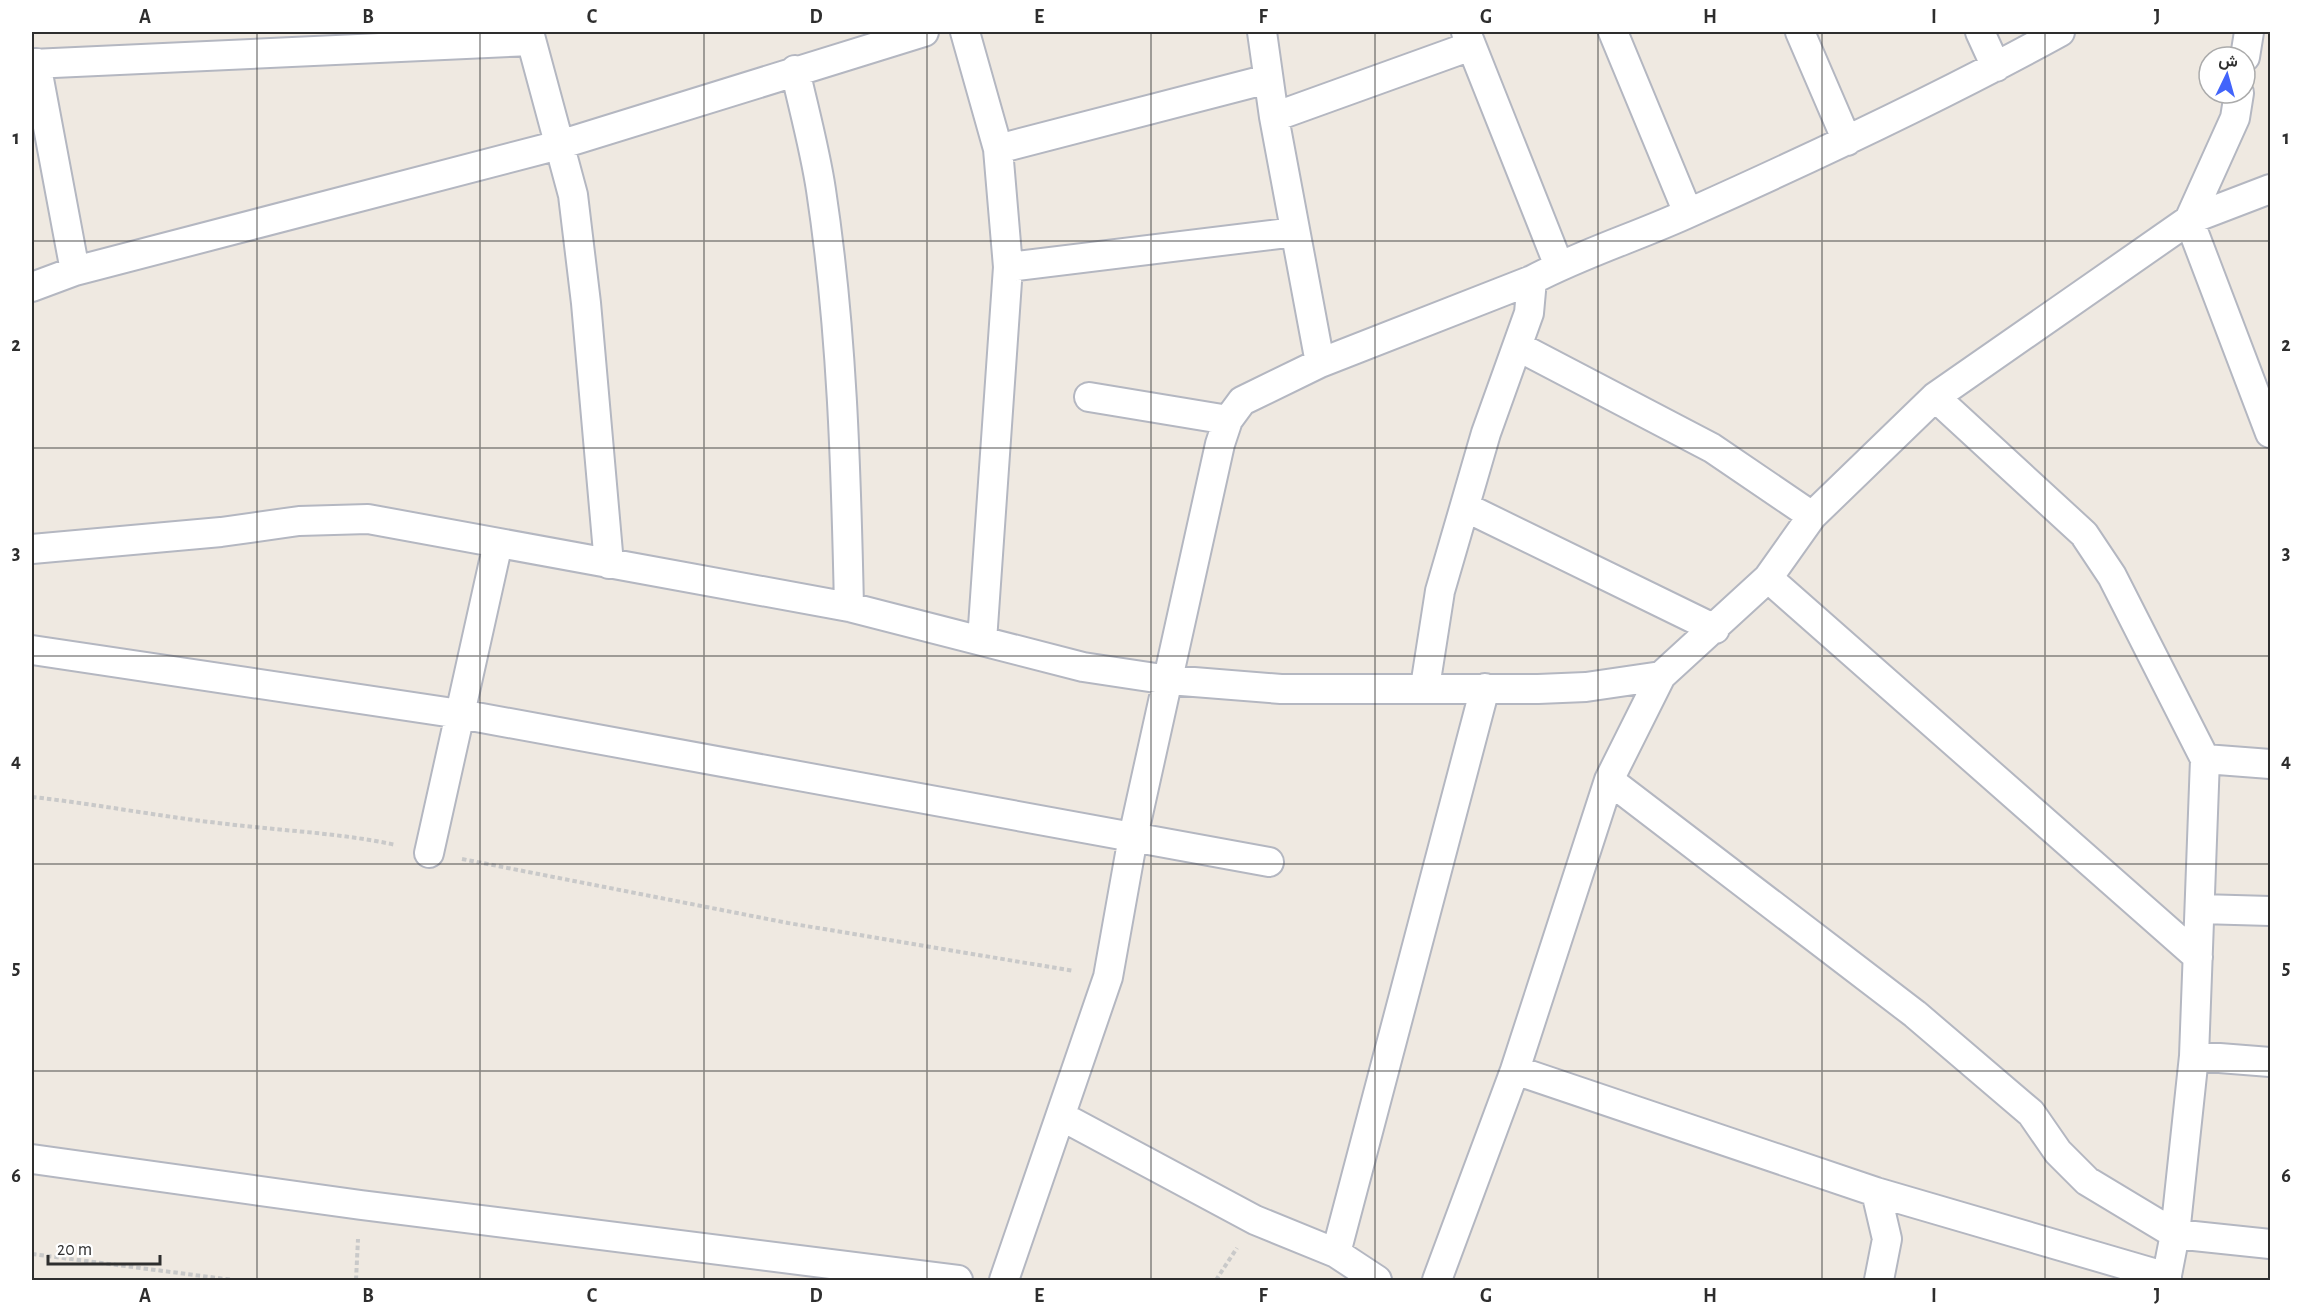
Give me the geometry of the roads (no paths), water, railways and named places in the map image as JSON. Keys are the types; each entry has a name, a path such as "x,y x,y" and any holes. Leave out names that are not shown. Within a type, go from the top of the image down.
{"street":[{"path":"32,287 75,271 559,145 795,70 924,32"},
{"path":"965,32 998,149 1008,267 982,641"},
{"path":"1262,32 1274,117 1320,363"},
{"path":"1613,32 1688,213"},
{"path":"1800,32 1847,141"},
{"path":"1980,32 1996,67"},
{"path":"1004,1281 1108,977 1133,837 1220,444 1228,420 1242,401 1320,363 1532,280 1559,266 1688,213 1847,141 1996,67 2060,32"},
{"path":"75,271 34,64 530,36 573,195 586,303 609,564"},
{"path":"1274,117 1468,39 1559,266"},
{"path":"795,70 821,189 834,302 845,431 849,606"},
{"path":"998,149 1269,79"},
{"path":"2237,105 2235,118 2189,220 2271,433"},
{"path":"1437,1281 1515,1070 1609,780 1661,676 1715,629 1768,578 1812,516 1935,397 2189,220 2271,189"},
{"path":"1008,267 1295,232"},
{"path":"1425,687 1440,591 1486,433 1519,347 1529,313 1532,280"},
{"path":"1519,347 1712,448 1812,516"},
{"path":"1089,397 1228,420"},
{"path":"1515,1070 1876,1192 2166,1279 2175,1234 2194,1056 2205,759 2112,576 2084,534 1935,397"},
{"path":"1466,507 1715,629"},
{"path":"32,549 221,532 299,522 368,519 849,606 1083,668 1169,680 1281,688 1485,688 1586,687 1661,676"},
{"path":"429,853 498,543"},
{"path":"1768,578 2198,957"},
{"path":"32,650 460,714 1269,862"},
{"path":"1336,1253 1485,688"},
{"path":"2205,759 2271,764"},
{"path":"1609,780 1915,1014 2031,1113 2058,1152 2087,1181 2175,1234 2271,1244"},
{"path":"2200,909 2271,911"},
{"path":"2194,1056 2271,1062"},
{"path":"1060,1116 1255,1220 1336,1253 1377,1281"},
{"path":"32,1159 361,1205 958,1281"},
{"path":"1876,1192 1887,1239 1878,1281"}]}
